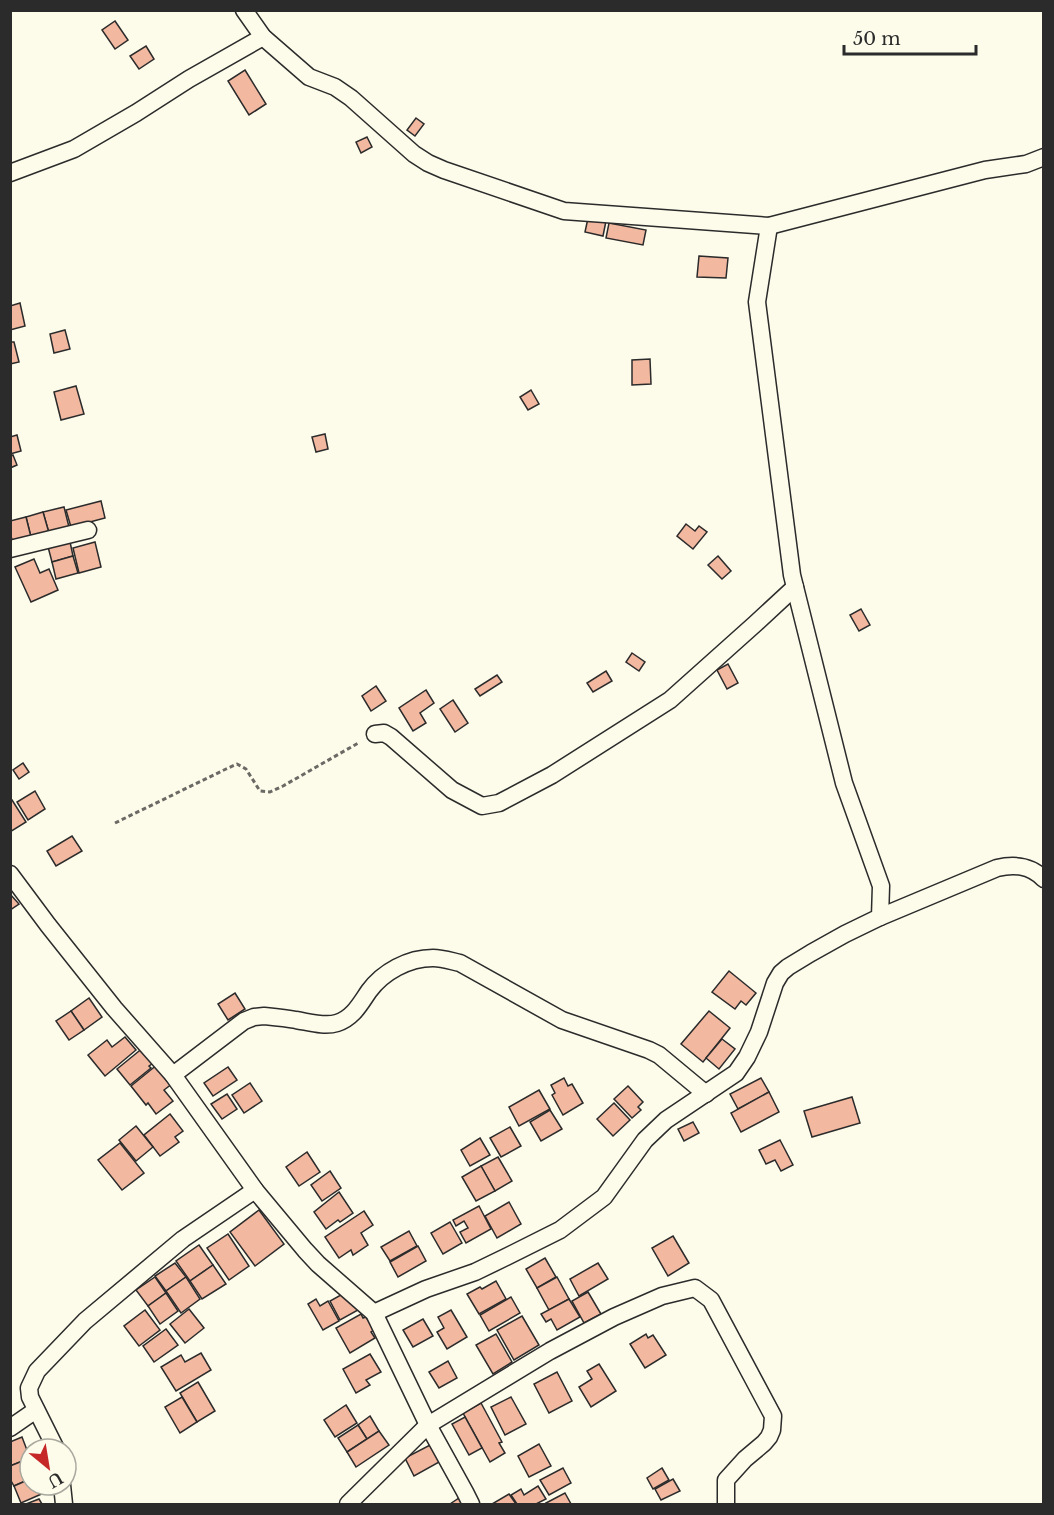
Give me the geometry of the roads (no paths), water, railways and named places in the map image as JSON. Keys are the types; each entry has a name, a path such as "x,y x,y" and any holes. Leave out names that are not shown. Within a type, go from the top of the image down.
{"street":[{"path":"244,10 263,37 309,77 335,87 351,98 414,154 428,163 564,211 768,226 985,170 1026,164 1044,157"},
{"path":"18,170 74,149 263,37"},
{"path":"768,226 757,302 792,575 844,783 881,886 880,917"},
{"path":"10,549 88,530"},
{"path":"375,734 384,733 390,737 452,790 482,806 499,803 552,775 670,700 795,587"},
{"path":"374,1313 426,1289 475,1272 560,1230 604,1197 645,1140 666,1120 736,1072 747,1057 759,1032 775,983 788,967 880,917 997,868 1011,865 1025,868 1039,874 1044,879"},
{"path":"10,874 114,1008 173,1075 255,1190 318,1264 374,1313 428,1425 471,1504"},
{"path":"173,1075 244,1021 254,1017 264,1016 321,1025 340,1022 353,1014 382,976 398,967 431,958 460,963 562,1020 649,1050 659,1055 706,1094"},
{"path":"50,1437 30,1397 29,1388 37,1371 85,1321 183,1239 255,1190"},
{"path":"348,1504 428,1425 550,1351 614,1317 662,1296 695,1288 711,1300 773,1416 769,1437 726,1480 726,1504"},
{"path":"10,1428 36,1410"}]}
